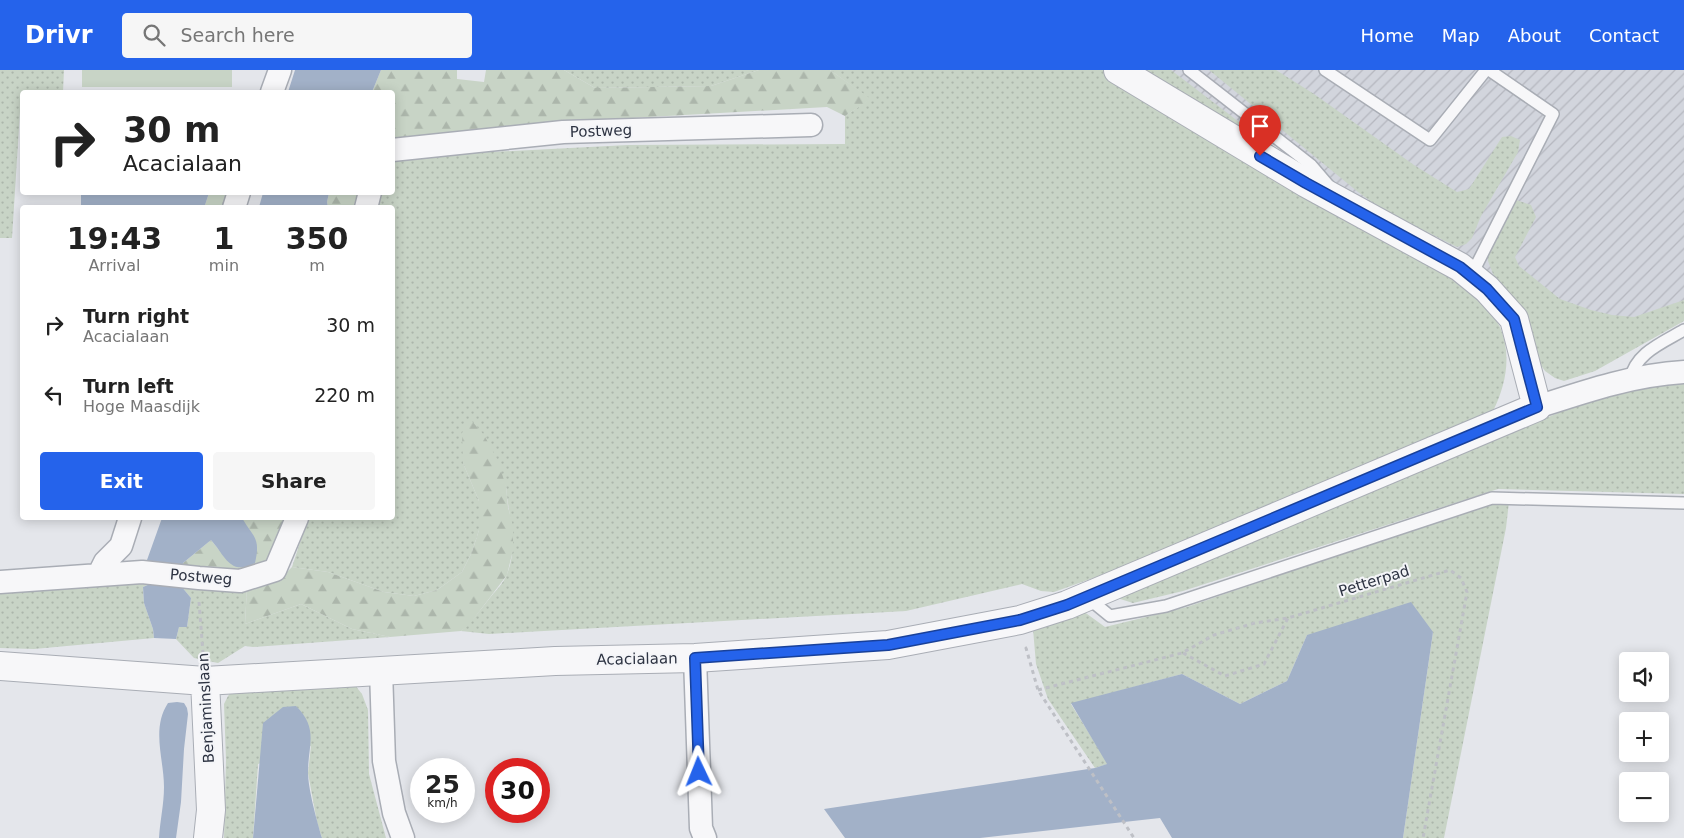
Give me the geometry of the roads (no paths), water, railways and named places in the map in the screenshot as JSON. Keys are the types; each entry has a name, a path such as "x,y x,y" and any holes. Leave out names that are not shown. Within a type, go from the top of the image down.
{"street":[{"path":"273,90 280,70"},
{"path":"1118,70 1263,158 1460,267 1487,289 1514,319 1537,407 1599,386 1656,374 1684,372"},
{"name":"Postweg","path":"395,150 563,132 811,124"},
{"name":"Acacialaan","path":"0,666 205,681 555,661 695,658 888,645 1020,620 1067,605 1537,407"},
{"path":"99,574 105,562 121,546 129,520"},
{"name":"Postweg","path":"0,582 142,572 194,578 240,580 274,570 295,520"},
{"path":"695,658 701,828 705,838"},
{"path":"381,670 384,761 394,813 403,838"},
{"name":"Benjaminslaan","path":"205,681 211,810 208,838"}],"lane":[{"path":"1189,70 1311,165 1340,202"},
{"path":"1325,70 1430,140 1487,70 1553,114 1471,276"},
{"path":"1630,380 1632,371 1641,357 1684,330"},
{"path":"1087,597 1110,616 1166,606 1492,498 1684,503"}],"water":[{"path":"295,70 381,70 373,90 289,90"},
{"path":"81,195 208,195 205,205 81,205"},
{"path":"262,195 329,195 328,205 260,205"},
{"path":"161,520 243,520 255,538 257,548 255,563 240,567 234,566 229,563 211,540 183,563 181,586 191,598 187,627 179,627 176,639 154,638 153,629 144,603 143,587 150,584 152,563 147,560"},
{"path":"1411,602 1433,632 1403,838 1172,838 1160,818 980,838 845,838 824,809 1095,768 1107,764 1071,703 1182,674 1240,704 1287,681 1307,635"},
{"path":"168,703 184,703 188,714 181,802 176,838 159,838 164,787 159,734 160,723"},
{"path":"296,706 308,722 310,730 308,779 322,838 253,838 263,723 283,707"}]}
